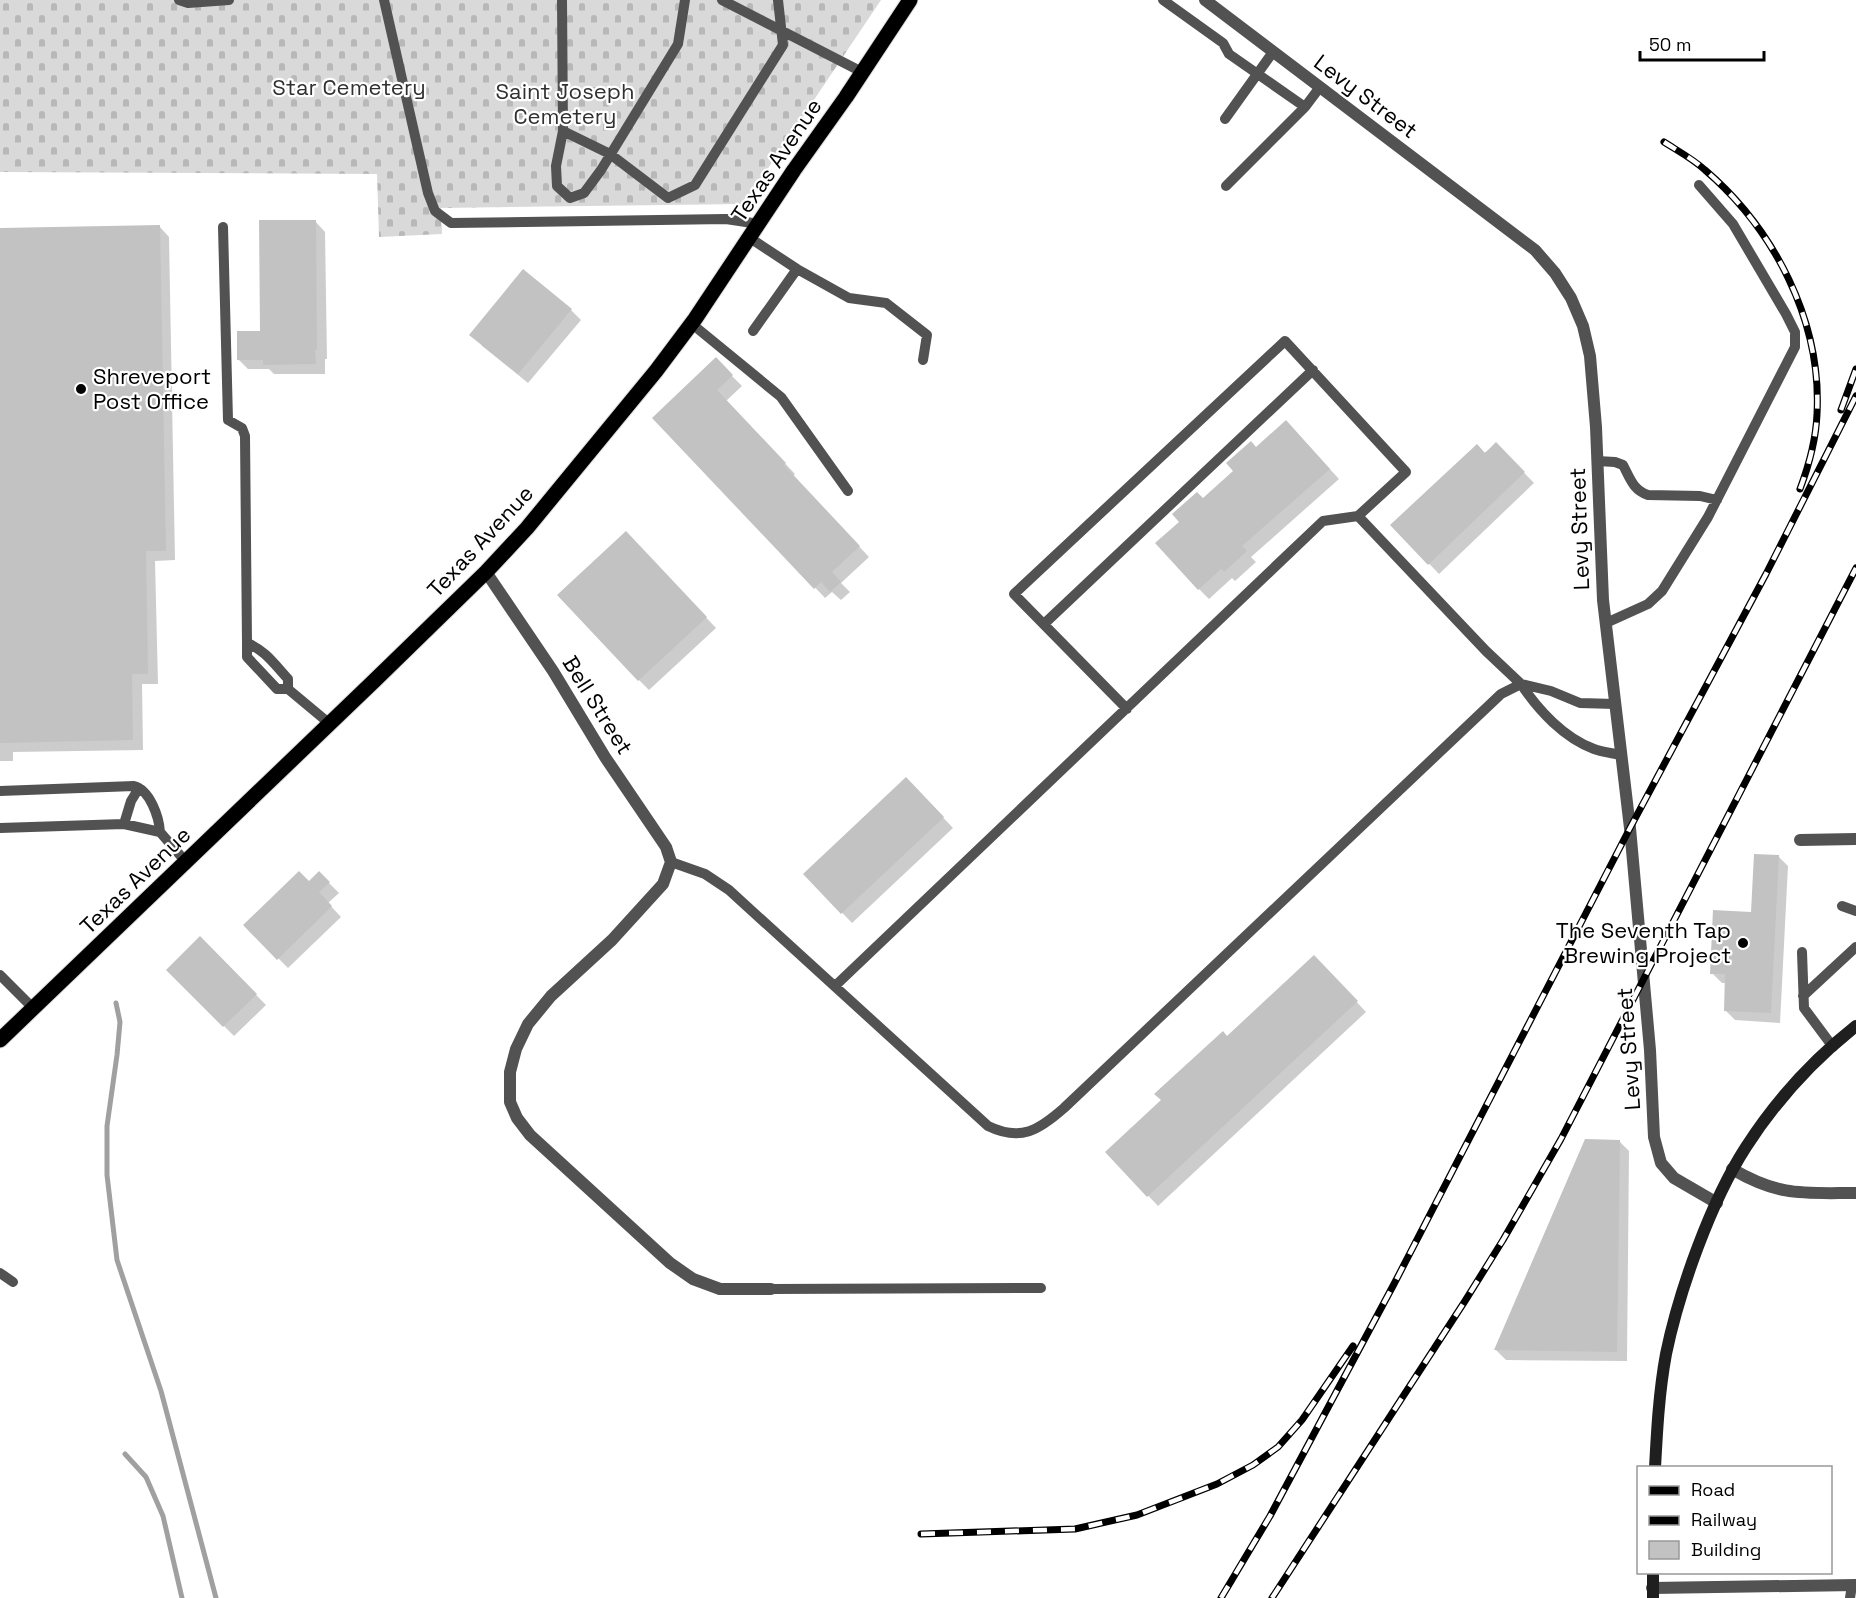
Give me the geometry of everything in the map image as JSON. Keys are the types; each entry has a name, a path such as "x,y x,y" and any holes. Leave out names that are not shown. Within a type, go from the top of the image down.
{"main road":[{"name":"Texas Avenue","path":"0,1040 486,572 527,528 692,324 910,0"},
{"path":"1655,1466 1661,1386 1674,1322 1689,1275 1732,1169 1780,1101 1856,1026"},
{"path":"1652,1593 1653,1574"}],"street":[{"name":"Levy Street","path":"1205,0 1535,250 1555,273 1571,298 1583,326 1590,356 1603,600 1622,754 1646,998 1654,1137 1661,1163 1674,1178 1717,1203"},
{"name":"Bell Street","path":"486,572 553,671 605,757 666,847 671,862"},
{"path":"1800,840 1856,839"},
{"path":"671,862 663,884 612,940 551,996 528,1024 516,1049 510,1072 510,1102 516,1118 530,1135 670,1263 693,1279 720,1289 771,1289"},
{"path":"1732,1169 1749,1179 1779,1190 1795,1193 1856,1193"},
{"path":"1652,1593 1853,1590"}],"lane":[{"path":"179,0 188,3 229,0"},
{"path":"384,0 428,193 435,211 452,223 726,219 759,224"},
{"path":"562,0 563,131 556,166 557,186 570,198 584,193 678,44 685,0"},
{"path":"722,0 862,72"},
{"path":"563,131 610,154 669,198 694,185 783,45 778,0"},
{"path":"1163,0 1223,43 1229,54 1257,76 1305,107"},
{"path":"1225,119 1273,52"},
{"path":"1226,186 1305,107 1320,87"},
{"path":"1606,623 1648,604 1662,591 1717,500 1795,347 1795,332 1734,224 1699,185"},
{"path":"223,227 228,420 242,428 245,436 247,643 259,648 288,680 288,689 330,723"},
{"path":"750,238 797,269 849,298 886,303 927,335 923,360"},
{"path":"753,331 797,269"},
{"path":"692,324 781,397 848,491"},
{"path":"835,986 1127,709 1323,521 1358,516 1406,472 1285,340 1014,594 1127,709"},
{"path":"1044,624 1313,370"},
{"path":"1597,461 1623,465 1634,486 1647,495 1700,496 1717,500"},
{"path":"1358,516 1486,651 1521,684 1536,706 1577,742 1596,750 1622,754"},
{"path":"671,862 705,874 729,890 988,1126 1002,1133 1030,1132 1046,1124 1064,1108 1501,694 1521,684 1551,691 1580,703 1615,704"},
{"path":"0,791 139,788 144,792 159,820 160,832 186,862"},
{"path":"124,824 131,801 139,788"},
{"path":"0,828 124,824 160,832"},
{"path":"1842,906 1856,911"},
{"path":"1803,996 1856,947"},
{"path":"1802,952 1804,1008 1833,1047"},
{"path":"0,975 33,1008"},
{"path":"0,1272 13,1282"},
{"path":"771,1289 1041,1288"}],"green space":[{"path":"0,0 881,0 744,204 441,208 442,234 379,237 377,174 0,172"}],"building":[{"path":"259,220 316,220 316,364 263,365 263,360 237,360 237,331 260,331"},
{"name":"Shreveport Post Office","path":"160,225 166,551 146,551 148,674 132,674 133,740 0,743 0,228"},
{"path":"523,269 572,309 518,374 469,335"},
{"path":"716,357 733,375 717,390 860,546 832,572 841,582 830,592 821,582 814,589 652,418"},
{"path":"1286,420 1330,469 1242,546 1247,551 1224,572 1221,569 1198,590 1155,543 1179,522 1172,514 1197,492 1203,498 1233,471 1226,463 1251,441 1256,447"},
{"path":"1496,442 1525,472 1428,565 1390,525 1477,444 1485,453"},
{"path":"626,531 707,617 638,681 557,595"},
{"path":"906,777 944,817 841,914 803,874"},
{"name":"The Seventh Tap Brewing Project","path":"1754,854 1779,855 1771,1013 1724,1011 1725,974 1710,974 1713,910 1751,912"},
{"path":"299,871 309,881 319,871 330,882 319,892 332,906 277,960 243,925"},
{"path":"200,936 257,994 223,1027 166,970"},
{"path":"1314,955 1358,1001 1147,1197 1105,1152 1161,1100 1154,1094 1223,1031 1227,1036"},
{"path":"1585,1139 1620,1140 1617,1352 1494,1350"}],"waterway":[{"path":"116,1003 120,1022 107,1126 107,1175 117,1260 161,1391 216,1598"},
{"path":"125,1454 146,1477 163,1516 182,1598"}],"railway":[{"path":"1664,142 1705,170 1752,220 1789,279 1802,311 1811,345 1816,379 1817,414 1811,452 1800,489"},
{"path":"1841,410 1856,369"},
{"path":"1221,1598 1270,1516 1394,1284 1630,828 1766,574 1856,396"},
{"path":"1272,1598 1465,1301 1561,1139 1856,568"},
{"path":"921,1534 1075,1529 1137,1515 1217,1484 1253,1465 1278,1447 1302,1420 1353,1346"}],"place":[{"name":"Shreveport Post Office","path":"81,389"},
{"name":"The Seventh Tap Brewing Project","path":"1743,943"}],"park label":[{"name":"Star Cemetery","path":"349,87"},
{"name":"Saint Joseph Cemetery","path":"565,104"}]}
